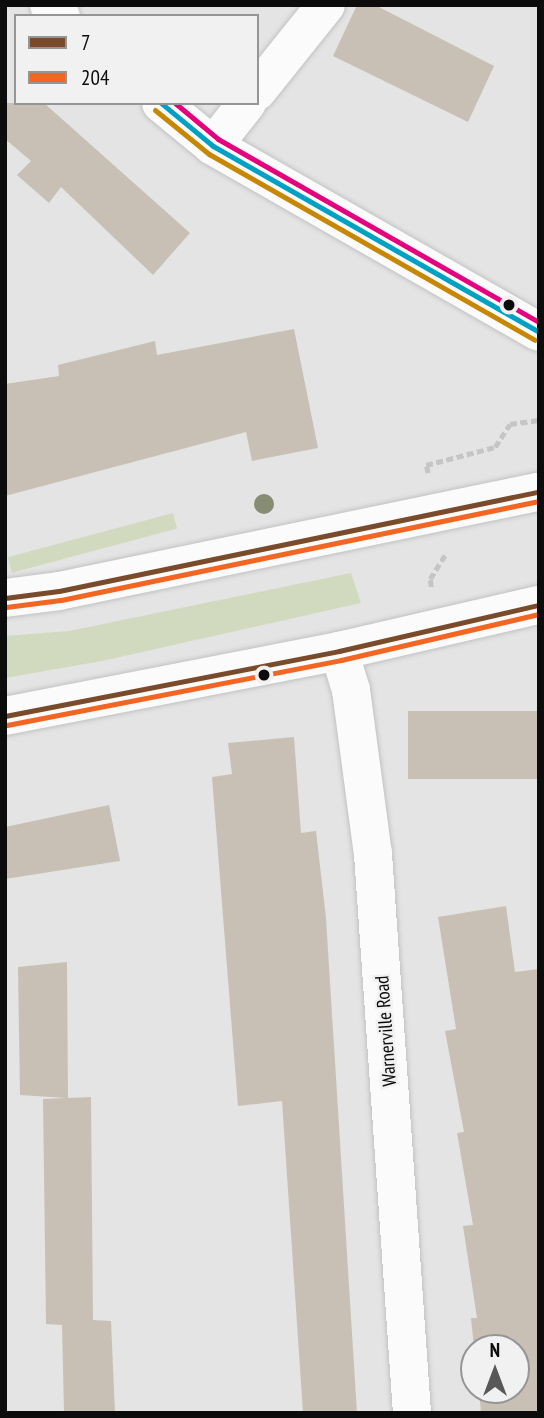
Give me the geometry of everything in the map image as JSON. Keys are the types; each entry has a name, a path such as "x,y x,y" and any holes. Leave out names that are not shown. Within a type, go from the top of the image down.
{"main road":[{"path":"259,89 326,5"},
{"path":"164,105 213,146 539,332"},
{"path":"213,146 245,105"},
{"path":"5,598 59,592 437,516 539,492"},
{"path":"5,716 339,651 539,605"},
{"name":"Warnerville Road","path":"339,651 351,690 373,854 412,1413"}],"path":[{"path":"439,628 430,579 447,556 426,466 495,447 510,424 539,420"}],"green space":[{"path":"173,513 177,528 12,573 8,557"},
{"path":"351,573 361,603 102,661 5,678 5,636 69,631"}],"building":[{"path":"357,5 375,5 494,66 468,122 333,56"},
{"path":"5,103 46,105 190,233 153,275 61,187 49,203 17,175 31,161 5,139"},
{"path":"294,329 318,448 252,461 246,432 5,496 5,384 59,376 58,365 155,341 157,355"},
{"path":"408,711 539,711 539,779 408,779"},
{"path":"294,737 301,833 316,831 326,918 357,1413 303,1413 282,1101 238,1106 212,777 232,774 228,743"},
{"path":"109,805 120,861 5,879 5,827"},
{"path":"506,906 515,972 539,969 539,1413 481,1413 480,1404 530,1404 530,1334 473,1334 471,1318 477,1318 463,1226 473,1225 457,1133 464,1132 445,1031 456,1029 438,917"},
{"path":"67,962 68,1098 91,1097 93,1320 111,1321 115,1413 64,1413 62,1325 46,1324 43,1099 66,1098 20,1095 18,967"}],"transit line":[{"path":"163,105 213,146 539,332"},
{"path":"177,105 218,139 539,322"},
{"path":"155,110 209,154 535,340"},
{"name":"7","path":"5,598 59,591 539,492"},
{"name":"204","path":"6,607 61,600 539,501"},
{"name":"7","path":"5,716 339,651 539,605"},
{"name":"204","path":"7,725 341,660 539,614"}]}
